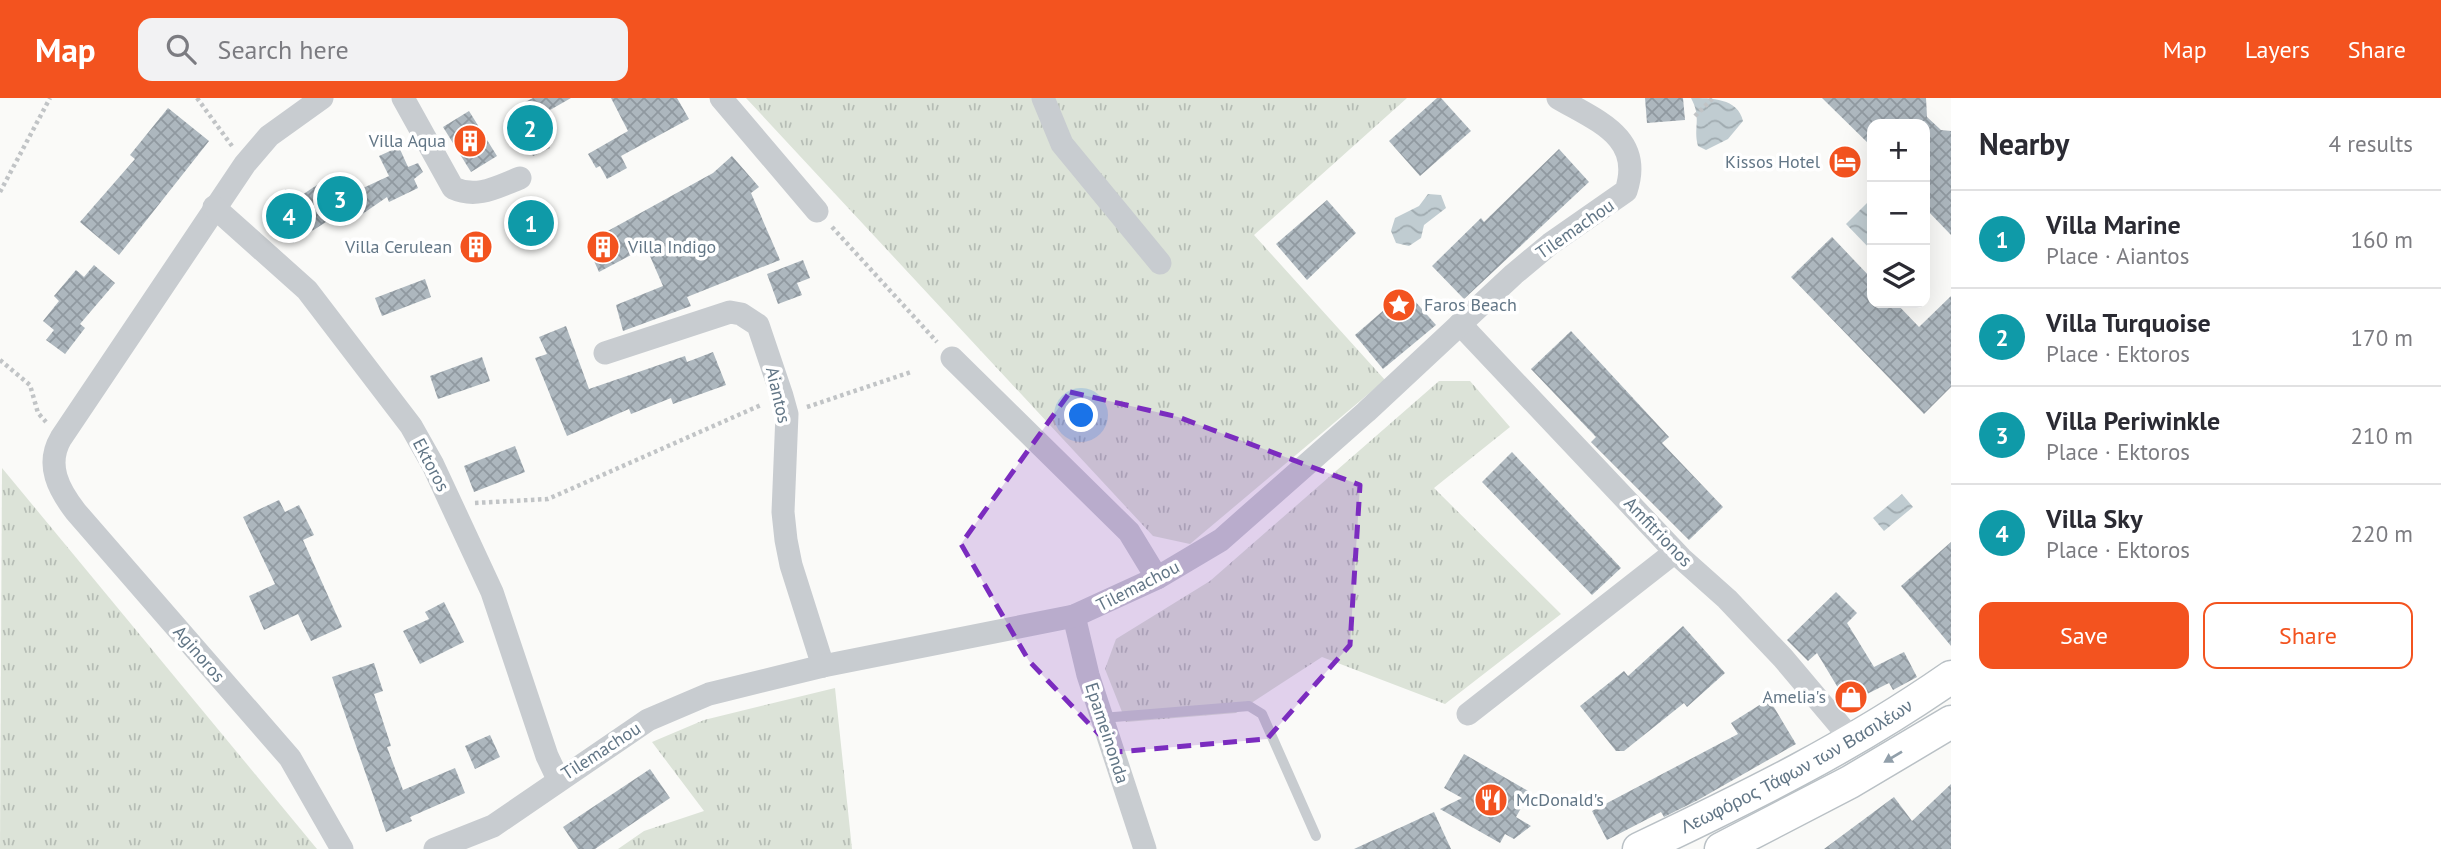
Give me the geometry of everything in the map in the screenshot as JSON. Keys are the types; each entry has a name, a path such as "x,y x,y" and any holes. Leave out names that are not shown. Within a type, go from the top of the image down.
{"main road":[{"name":"Λεωφόρος Τάφων των Βασιλέων","path":"1639,849 1781,782 1853,741 1951,677"},
{"name":"Λεωφόρος Τάφων των Βασιλέων","path":"1738,845 1951,722"}],"street":[{"path":"61,438 245,164 269,136 321,98"},
{"path":"403,98 453,188 467,194 483,192 520,178"},
{"path":"721,98 817,211"},
{"path":"1043,98 1062,144 1160,263"},
{"name":"Tilemachou","path":"435,849 494,826 558,779 648,720 677,706 709,694 823,666 1074,616 1157,578 1221,540 1550,244 1626,191 1630,159 1620,139 1609,128 1558,98"},
{"name":"Ektoros","path":"214,207 307,290 411,426 453,507 496,603 547,756 558,779"},
{"name":"Aiantos","path":"605,354 730,312 741,314 758,325 784,405 783,512 786,540 791,565 823,666"},
{"name":"Amfitrionos","path":"1460,324 1675,552 1765,638 1853,741"},
{"path":"952,358 1129,532 1150,562 1157,578"},
{"name":"Aginoros","path":"61,438 53,463 59,487 76,512 290,758 342,849"},
{"path":"1468,714 1675,552"},
{"name":"Epameinonda","path":"1074,616 1102,718 1145,849"}],"lane":[{"path":"1102,718 1249,706 1262,713 1317,836"}],"path":[{"path":"0,192 50,98"},
{"path":"197,98 245,164"},
{"path":"1695,116 1713,98"},
{"path":"817,211 952,358"},
{"path":"0,360 30,386 38,413 61,438"},
{"path":"453,507 480,502 548,499 784,405 911,372"}],"highlighted area":[{"path":"1070,392 1178,417 1360,485 1350,645 1267,739 1116,752 1029,661 961,544"}],"green space":[{"path":"746,98 1407,98 1254,235 1385,380 1190,544 1153,536"},
{"path":"1439,381 1470,381 1510,427 1434,488 1561,614 1445,704 1322,657 1236,713 1126,722 1105,669 1116,639 1210,581"},
{"path":"2,468 317,849 0,849"},
{"path":"835,688 852,849 618,849 644,831 704,811 652,742 704,720"}],"water":[{"path":"1691,98 1715,99 1730,104 1740,113 1743,121 1728,139 1706,150 1698,146 1697,117"},
{"path":"1428,194 1441,195 1446,208 1424,225 1421,238 1409,246 1396,243 1391,231 1395,218 1419,206"},
{"path":"1867,203 1867,246 1846,224"},
{"path":"1902,494 1913,507 1884,531 1873,518"}],"building":[{"path":"533,98 571,98 536,118 550,148 533,156 511,109"},
{"path":"611,98 677,98 689,119 621,156 627,168 607,179 600,166 596,168 588,154 628,131"},
{"path":"1437,98 1441,98 1471,131 1420,176 1389,141"},
{"path":"1645,98 1683,98 1685,120 1647,123"},
{"path":"1822,98 1926,98 1929,119 1867,119 1867,142"},
{"path":"168,108 209,141 119,255 80,222 135,159 130,155"},
{"name":"Villa Aqua","path":"469,111 497,156 471,172 443,127"},
{"path":"1930,120 1941,130 1951,131 1951,235 1930,213"},
{"path":"399,147 408,167 418,163 423,172 414,179 418,188 389,202 387,197 345,226 337,215 293,243 267,201 286,189 293,201 335,173 350,194 389,176 379,156"},
{"path":"1559,149 1589,182 1464,299 1432,266 1481,218 1484,222"},
{"path":"732,156 759,187 751,193 780,260 687,297 691,306 623,331 616,305 663,286 646,247 599,272 586,243 713,173"},
{"path":"1327,200 1356,233 1307,280 1276,244"},
{"path":"1832,237 1867,274 1867,308 1901,308 1919,327 1951,296 1951,387 1924,414 1791,277"},
{"path":"803,260 810,278 797,283 802,295 778,304 767,274"},
{"path":"94,265 115,283 80,324 85,328 65,354 46,340 54,330 43,321 59,301 54,296 76,270 84,277"},
{"path":"425,279 431,297 382,316 375,298"},
{"path":"1406,291 1436,325 1383,369 1355,335"},
{"path":"566,326 589,389 685,356 687,362 713,352 726,385 673,404 671,398 631,414 629,409 567,436 535,358 547,354 539,337"},
{"path":"1571,331 1669,437 1662,443 1723,507 1689,540 1591,442 1596,437 1531,369"},
{"path":"482,357 490,381 438,399 430,376"},
{"path":"515,446 525,472 474,492 464,466"},
{"path":"1512,452 1621,568 1592,595 1482,482"},
{"path":"279,500 285,512 299,505 314,535 303,540 342,627 311,641 298,614 264,630 249,596 275,584 243,517"},
{"path":"1951,542 1951,646 1901,586"},
{"path":"1836,592 1857,613 1847,623 1874,667 1904,652 1917,677 1893,690 1889,683 1853,701 1846,701 1817,653 1808,661 1787,640"},
{"path":"444,602 464,642 420,664 403,631 429,619 425,612"},
{"path":"1683,626 1725,673 1687,707 1684,703 1624,751 1616,751 1580,706 1624,671 1628,676"},
{"path":"374,663 383,691 374,694 391,746 387,747 403,790 455,768 465,793 410,817 412,821 386,832 332,677"},
{"path":"1769,699 1796,744 1698,800 1664,817 1661,812 1607,840 1592,811 1738,734 1731,723"},
{"path":"490,735 500,757 475,769 465,746"},
{"name":"McDonald's","path":"1464,754 1530,792 1516,817 1531,826 1514,839 1505,834 1500,843 1440,809 1462,798 1444,788"},
{"path":"650,769 670,798 595,849 578,849 563,827"},
{"path":"1951,784 1951,849 1824,849 1894,797 1912,821"},
{"path":"1434,812 1451,849 1354,849"}],"place":[{"name":"Villa Turquoise","path":"530,128"},
{"name":"Villa Aqua","path":"470,141"},
{"name":"Kissos Hotel","path":"1845,162"},
{"name":"Villa Periwinkle","path":"340,199"},
{"name":"Villa Sky","path":"289,216"},
{"name":"Villa Marine","path":"531,223"},
{"name":"Villa Cerulean","path":"476,247"},
{"name":"Villa Indigo","path":"603,247"},
{"name":"Faros Beach","path":"1399,305"},
{"name":"Amelia's","path":"1851,697"},
{"name":"McDonald's","path":"1491,800"}]}
